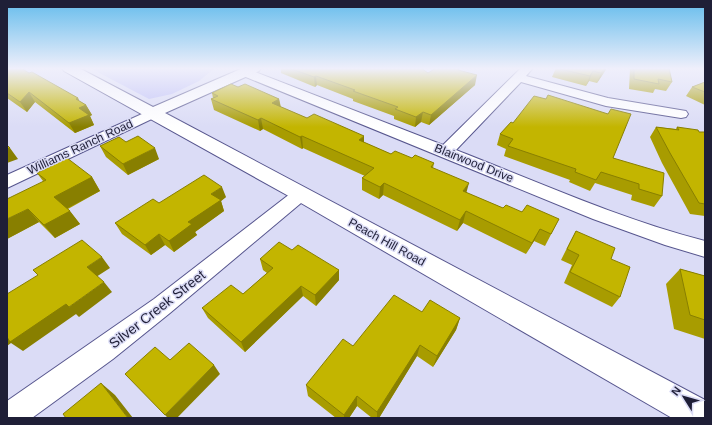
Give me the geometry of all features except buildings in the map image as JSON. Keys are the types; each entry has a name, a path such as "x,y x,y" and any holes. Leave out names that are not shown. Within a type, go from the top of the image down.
{"street":[{"name":"Peach Hill Road","path":"106,88 301,194 704,418"},
{"path":"153,113 206,88"},
{"name":"Blairwood Drive","path":"292,88 445,152 600,214 672,240 705,249"},
{"path":"445,152 508,88"},
{"path":"567,88 606,102 642,109 681,114"},
{"name":"Williams Ranch Road","path":"7,182 153,113"},
{"name":"Silver Creek Street","path":"8,418 104,350 162,306 301,194"}],"shaded area":[{"path":"128,88 185,88 172,94 149,99"}]}
